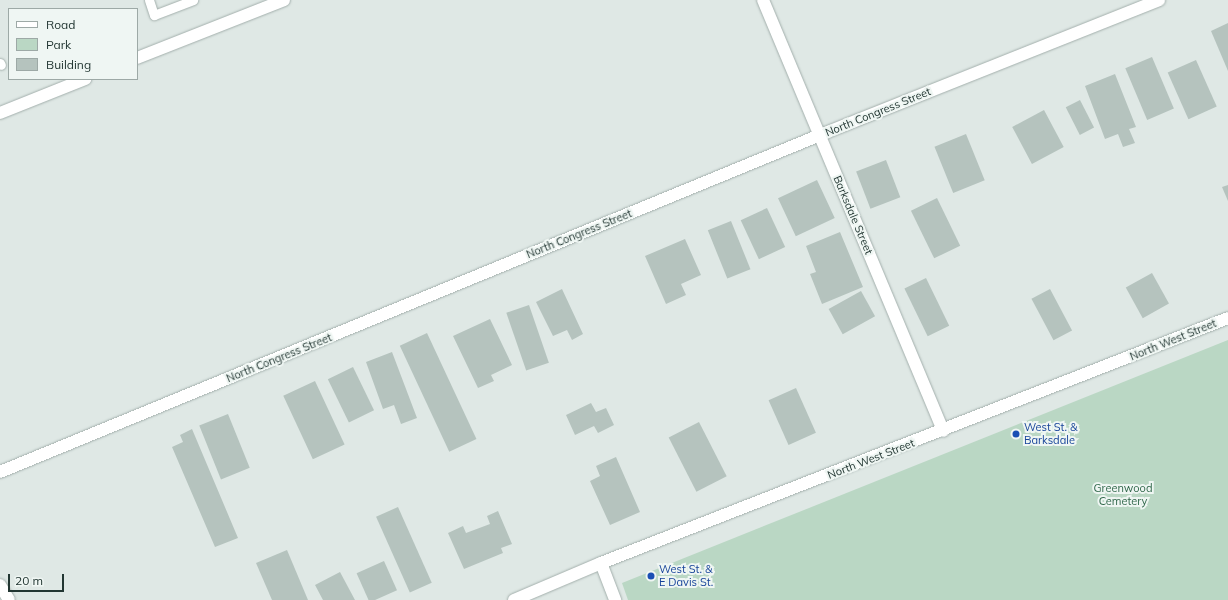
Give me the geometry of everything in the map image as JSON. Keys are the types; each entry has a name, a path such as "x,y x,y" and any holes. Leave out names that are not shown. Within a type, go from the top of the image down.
{"street":[{"path":"138,58 284,0"},
{"name":"Barksdale Street","path":"763,0 943,431"},
{"name":"North Congress Street","path":"0,472 820,135 1158,0"},
{"path":"0,113 82,80"},
{"name":"North West Street","path":"514,600 601,563 943,431 1228,318"},
{"path":"601,563 615,600"},
{"path":"0,585 9,600"}],"lane":[{"path":"149,0 154,15 193,0"}],"green space":[{"name":"Greenwood Cemetery","path":"1228,340 1228,600 628,600 622,583"}],"building":[{"path":"1228,23 1228,71 1211,31"},
{"path":"1152,57 1174,109 1147,120 1125,68"},
{"path":"1196,60 1217,107 1188,119 1168,73"},
{"path":"1115,74 1136,127 1129,129 1135,143 1123,147 1118,134 1105,139 1085,86"},
{"path":"1080,100 1094,128 1080,135 1066,107"},
{"path":"1044,110 1064,147 1032,164 1012,127"},
{"path":"966,134 985,180 953,193 934,147"},
{"path":"886,160 900,197 870,209 856,171"},
{"path":"817,180 835,218 796,236 778,198"},
{"path":"1228,185 1228,201 1222,187"},
{"path":"937,198 960,246 934,258 911,211"},
{"path":"767,208 785,247 759,259 741,220"},
{"path":"731,221 750,269 727,279 708,230"},
{"path":"840,232 863,287 822,304 810,274 816,272 806,246"},
{"path":"685,239 701,275 681,284 686,295 666,304 645,256"},
{"path":"1152,273 1169,304 1143,318 1126,288"},
{"path":"926,278 949,326 928,336 904,289"},
{"path":"562,289 583,334 572,340 567,330 553,336 536,302"},
{"path":"1050,289 1072,330 1054,340 1031,299"},
{"path":"861,291 875,316 843,334 829,309"},
{"path":"529,305 549,363 526,370 506,313"},
{"path":"490,319 512,365 491,375 494,381 478,388 453,336"},
{"path":"427,333 476,439 449,452 400,346"},
{"path":"392,352 417,418 401,424 394,405 383,409 366,362"},
{"path":"353,367 374,410 349,422 328,379"},
{"path":"315,381 345,444 313,459 283,396"},
{"path":"796,388 816,433 789,445 769,400"},
{"path":"591,403 596,412 606,408 614,425 598,433 594,426 575,435 566,415"},
{"path":"228,414 250,468 221,479 199,426"},
{"path":"699,422 727,476 696,492 669,437"},
{"path":"192,429 238,538 215,547 172,447 183,442 180,435"},
{"path":"616,457 640,512 610,525 590,481 600,476 596,466"},
{"path":"398,507 432,583 410,593 376,517"},
{"path":"498,511 512,544 501,548 503,553 464,569 448,533 463,526 466,533 490,524 487,516"},
{"path":"287,550 308,600 272,600 256,563"},
{"path":"384,561 397,590 375,600 369,600 357,573"},
{"path":"340,572 355,600 323,600 315,585"}],"place":[{"name":"West St. & Barksdale","path":"1016,434"},
{"name":"West St. & E Davis St.","path":"651,576"}]}
